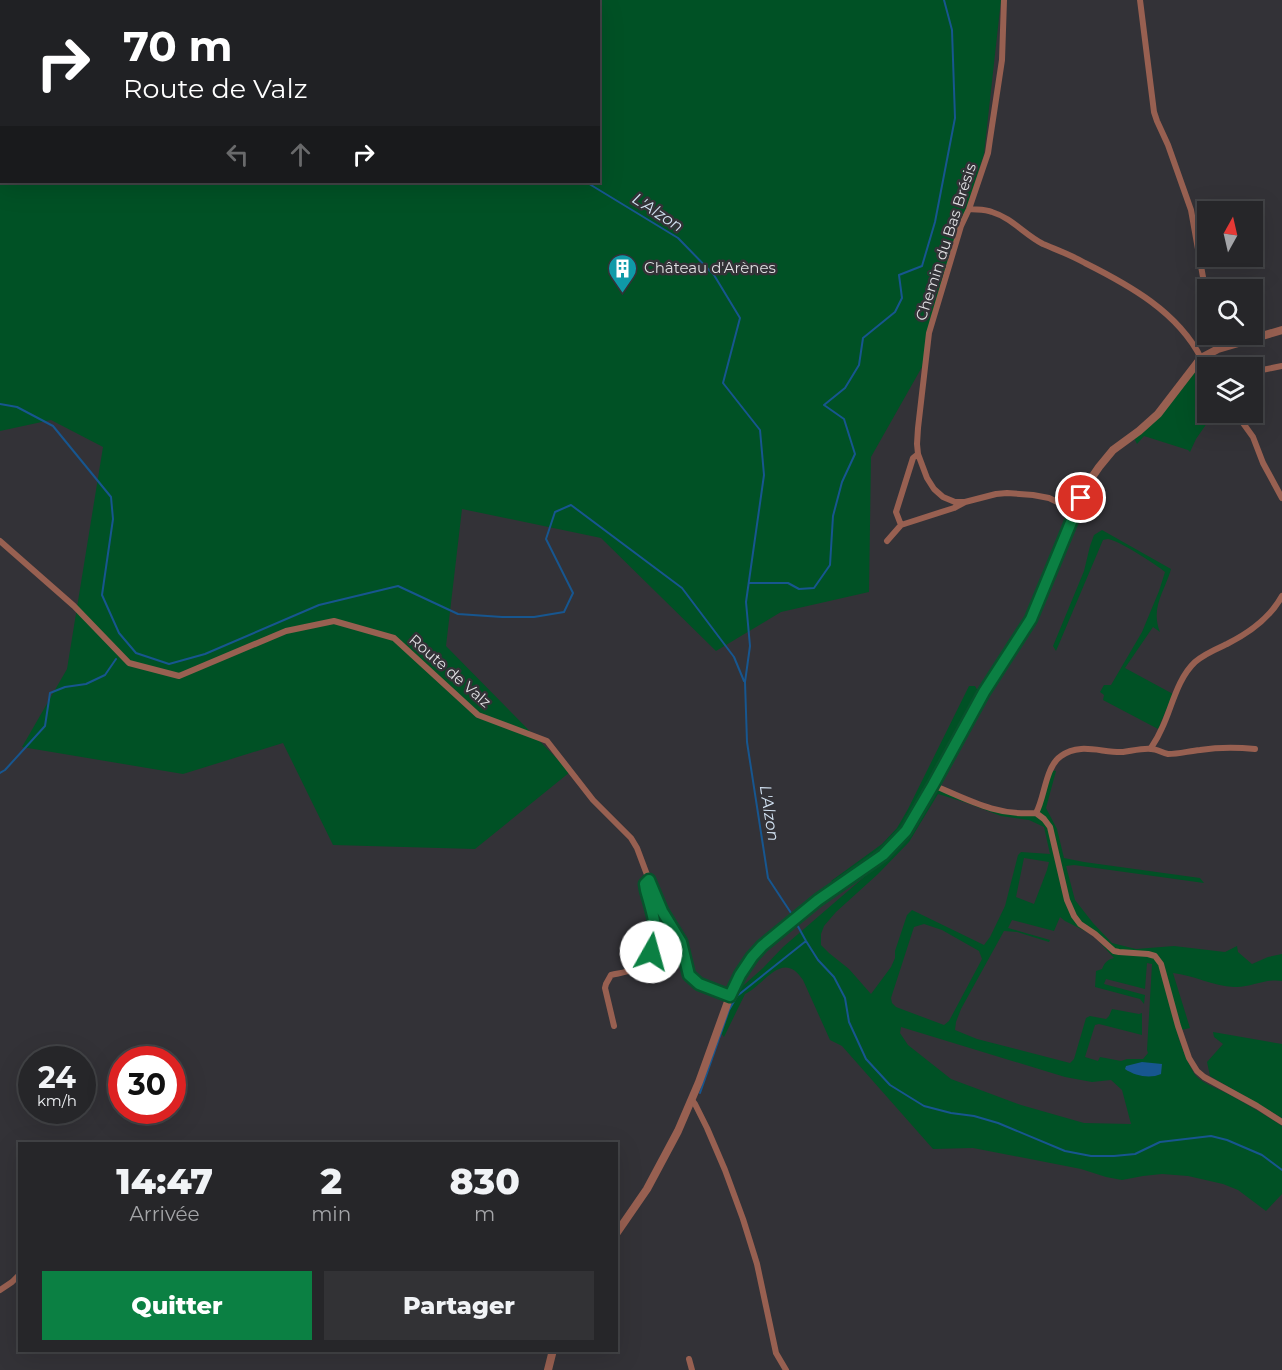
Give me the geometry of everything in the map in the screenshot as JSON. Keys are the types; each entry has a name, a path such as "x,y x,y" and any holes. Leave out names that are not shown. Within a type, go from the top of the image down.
{"street":[{"name":"Chemin du Bas Brésis","path":"965,502 955,502 943,497 927,478 918,454 918,428 929,333 961,226 988,153 1002,60 1004,0"},
{"path":"1140,0 1157,121 1191,210 1203,279"},
{"path":"969,209 991,211 1004,217 1040,242 1084,262 1144,296 1179,325 1193,344 1198,357"},
{"path":"1204,357 1218,349 1282,330"},
{"path":"1217,345 1218,349"},
{"path":"618,1231 634,1211 660,1166 692,1100 730,996 740,975 762,946 818,900 883,855 906,831 984,692 1031,619 1086,486 1098,467 1113,450 1158,414 1197,363"},
{"path":"1263,370 1282,366"},
{"path":"1243,423 1256,442 1263,463 1282,498"},
{"path":"901,525 896,512 913,458 918,454"},
{"path":"886,541 901,525 954,508 965,502 996,494 1033,495 1048,498 1076,511"},
{"name":"Route de Valz","path":"0,541 74,606 129,663 179,676 286,631 334,621 394,638 478,715 547,741 593,800 631,838 642,858 662,911 681,942 689,975 699,984 730,996"},
{"path":"1151,748 1162,729 1187,670 1204,656 1249,631 1271,612 1282,596"},
{"path":"1036,813 1055,760 1070,751 1082,748 1121,752 1151,748 1170,754 1220,747 1255,749"},
{"path":"933,785 990,809 1036,813 1044,819 1050,827 1066,900 1080,924 1114,951 1155,956 1161,964 1189,1058 1197,1071 1282,1122"},
{"path":"614,1026 605,988 608,980 611,975 625,972 641,964 655,945 655,926 645,884 649,880"},
{"path":"692,1100 707,1128 743,1219 760,1278 776,1353 786,1370"},
{"path":"0,1290 18,1276"},
{"path":"548,1370 552,1352"},
{"path":"689,1359 692,1370"}],"green space":[{"path":"600,0 1001,0 984,154 941,286 922,367 871,457 869,592 781,612 716,651 601,538 462,509 446,646 570,772 475,849 333,845 283,743 183,774 22,747 67,669 103,447 51,420 0,431 0,183 600,183"},
{"path":"1197,369 1197,423 1207,423 1190,452 1144,436 1137,444 1134,438"},
{"path":"1102,530 1171,569 1159,600 1157,623 1160,632 1153,627 1125,668 1173,694 1158,729 1103,700 1104,695 1100,692 1104,685 1111,685 1142,632 1165,572 1113,540 1103,540 1056,651 1053,646 1084,571 1094,535"},
{"path":"969,686 975,686 979,693 907,822 896,836 875,855 843,877 834,882 831,881 882,844 897,828"},
{"path":"1050,770 1056,771 1046,808 1057,829 1064,858 1200,878 1204,883 1074,865 1066,866 1075,900 1112,943 1136,949 1174,946 1225,952 1237,946 1238,952 1252,964 1282,954 1282,981 1234,987 1173,973 1190,1028 1177,1031 1194,1073 1204,1082 1282,1126 1282,1194 1266,1211 1238,1190 1188,1176 1162,1174 1122,1180 1081,1169 973,1148 933,1149 842,1046 830,1040 803,980 795,971 788,968 780,968 773,972 745,994 724,1037 720,1032 736,992 783,947 885,859 906,837 936,786 990,809 1036,813","holes":["938,794 1001,816 1029,820 1044,827 1050,854 1021,852 1018,855 1005,906 984,945 912,910 907,915 891,967 871,994 849,969 821,945 821,934 824,926 836,912 909,842","1024,858 1049,862 1034,904 1016,897","1060,917 1093,935 1114,958 1106,962 1102,969 1096,971 1095,987 1140,999 1144,1004 1145,995 1104,984 1106,979 1145,989 1147,963 1152,964 1148,1053 1143,1059 1121,1061 1100,1057 1098,1061 1085,1057 1095,1025 1099,1024 1142,1035 1142,1013 1112,1009 1106,1019 1090,1016 1086,1018 1074,1059 1070,1063 977,1039 955,1030 961,1009 1004,931 1017,932 1049,942 1050,940 1008,928 1012,920 1054,931","924,924 942,930 979,951 982,959 949,1021 944,1025 896,1007 892,1003 891,998 914,927","901,1027 1065,1077 1092,1082 1111,1080 1122,1090 1131,1124 1084,1123 1021,1105 951,1079 908,1045 900,1033"]},
{"path":"1213,1032 1282,1044 1282,1118 1210,1076 1207,1062 1223,1044 1214,1037"}],"water":[{"path":"1142,1062 1162,1064 1161,1074 1143,1076 1125,1069 1126,1066"}],"waterway":[{"path":"749,583 788,583 799,589 814,588 830,565 833,516 842,482 855,454 844,419 824,405 845,388 859,365 863,338 895,312 902,298 899,275 922,266 935,222 955,118 952,30 944,0"},
{"name":"L'Alzon","path":"588,183 678,238 714,275 740,318 723,383 760,430 764,475 746,602 750,646 745,682 747,742 768,878 793,916"},
{"path":"0,404 17,407 53,426 111,497 113,519 102,595 119,633 136,653 169,664 205,654 319,605 398,586 458,614 534,617 564,612 573,593 546,539 555,512 571,505 682,588 734,657 744,681"},
{"path":"0,773 45,726 50,693 65,687 86,684 105,675 116,659"},
{"name":"L'Alzon","path":"795,921 818,960 834,977 845,998 849,1022 866,1059 890,1085 924,1106 998,1123 1065,1151 1091,1156 1135,1154 1160,1142 1211,1136 1227,1140 1262,1155 1282,1170"},
{"path":"700,1093 729,1010 737,996 806,941"}],"place":[{"name":"Château d'Arènes","path":"623,294"}],"route":[{"path":"651,952 656,936 645,884 649,880 662,911 684,949 689,975 699,984 730,996 740,975 762,946 818,900 883,855 906,831 984,692 1031,619 1081,498"}]}
